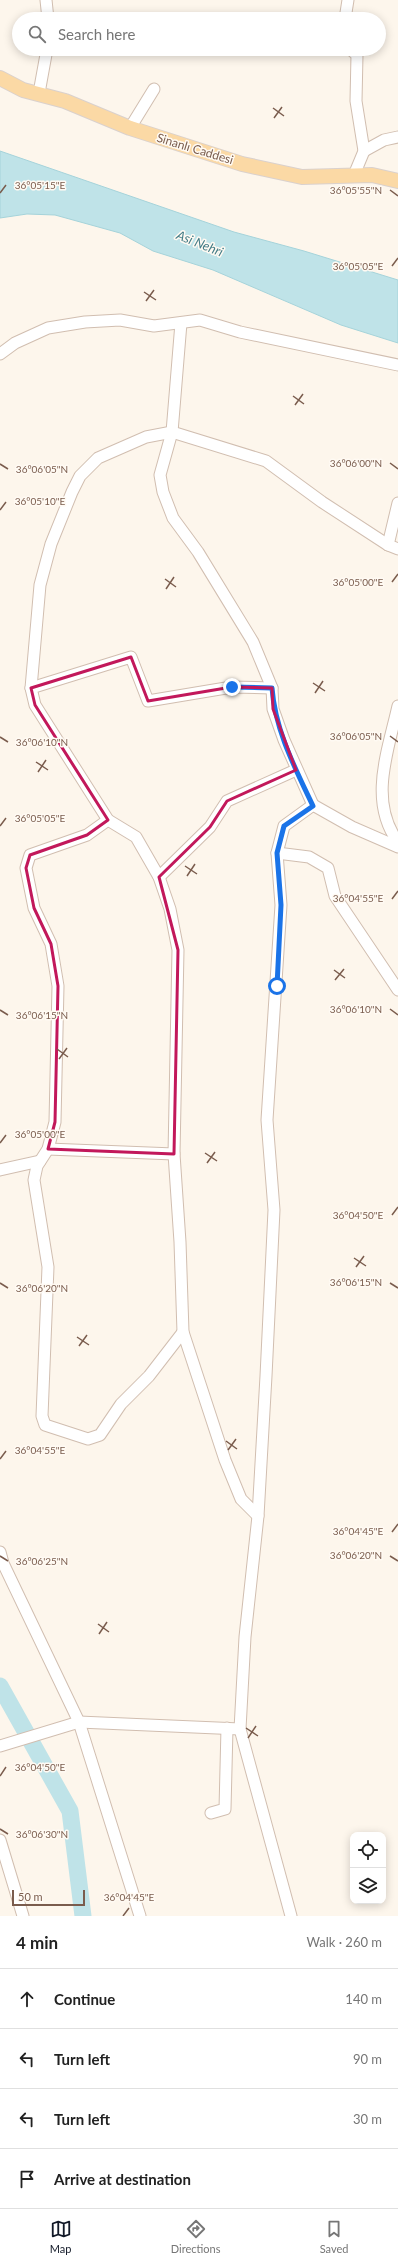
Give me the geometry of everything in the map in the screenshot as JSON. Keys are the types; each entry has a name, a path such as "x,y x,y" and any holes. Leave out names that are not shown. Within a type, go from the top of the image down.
{"main road":[{"name":"Sinanlı Caddesi","path":"0,78 23,90 66,102 130,128 242,164 302,177 372,175 398,180"}],"street":[{"path":"46,0 47,12"},
{"path":"346,12 348,0"},
{"path":"38,93 46,56"},
{"path":"354,56 356,101 364,151 354,175"},
{"path":"130,128 154,89"},
{"path":"364,151 384,140 398,137"},
{"path":"0,354 15,343 48,328 78,323 120,320 154,326 181,324 200,320 240,332 398,365"},
{"path":"181,324 172,432 160,475 163,492 173,518 198,552 253,642 272,688 273,709 296,770 313,806 352,827 398,847"},
{"path":"258,1516 241,1498 225,1460 183,1332 180,1242 174,1154 178,950 170,909 159,877 136,837 108,820 38,711 31,688 40,585 51,544 80,476 98,458 146,437 172,432 266,461 322,502 393,547 398,503"},
{"path":"31,688 131,657 148,701 232,687 272,688"},
{"path":"398,706 381,787 389,830 398,842"},
{"path":"159,877 210,827 227,801 296,770"},
{"path":"291,1916 240,1729 246,1637 258,1516 274,1210 267,1120 281,905 277,853 284,826 313,806"},
{"path":"108,820 87,835 30,855 26,868 34,908 51,944 58,986 55,1122 48,1150 37,1166 34,1180 48,1267 42,1416 45,1426 88,1439 100,1435 121,1404 149,1376 158,1362 168,1352 183,1332"},
{"path":"277,853 309,857 328,868 335,896 398,990"},
{"path":"48,1150 174,1154"},
{"path":"0,1170 40,1161"},
{"path":"0,1552 3,1563 79,1722 140,1916"},
{"path":"0,1746 79,1722 240,1729"},
{"path":"211,1814 225,1809 227,1728"},
{"path":"0,1840 23,1916"}],"highlighted area":[{"path":"131,657 148,701 232,687 272,688 273,709 296,770 227,801 210,827 159,877 178,950 174,1154 48,1149 55,1122 58,986 51,944 34,908 26,868 30,855 87,835 108,820 35,705 31,688"}],"water":[{"name":"Asi Nehri","path":"0,151 234,232 304,251 398,280 398,343 341,325 213,270 153,251 120,233 55,215 27,214 0,218"}],"waterway":[{"path":"0,1686 70,1811 83,1916"}],"route":[{"path":"232,687 272,688 273,709 296,770 313,806 284,826 277,853 281,905 277,986"}]}
